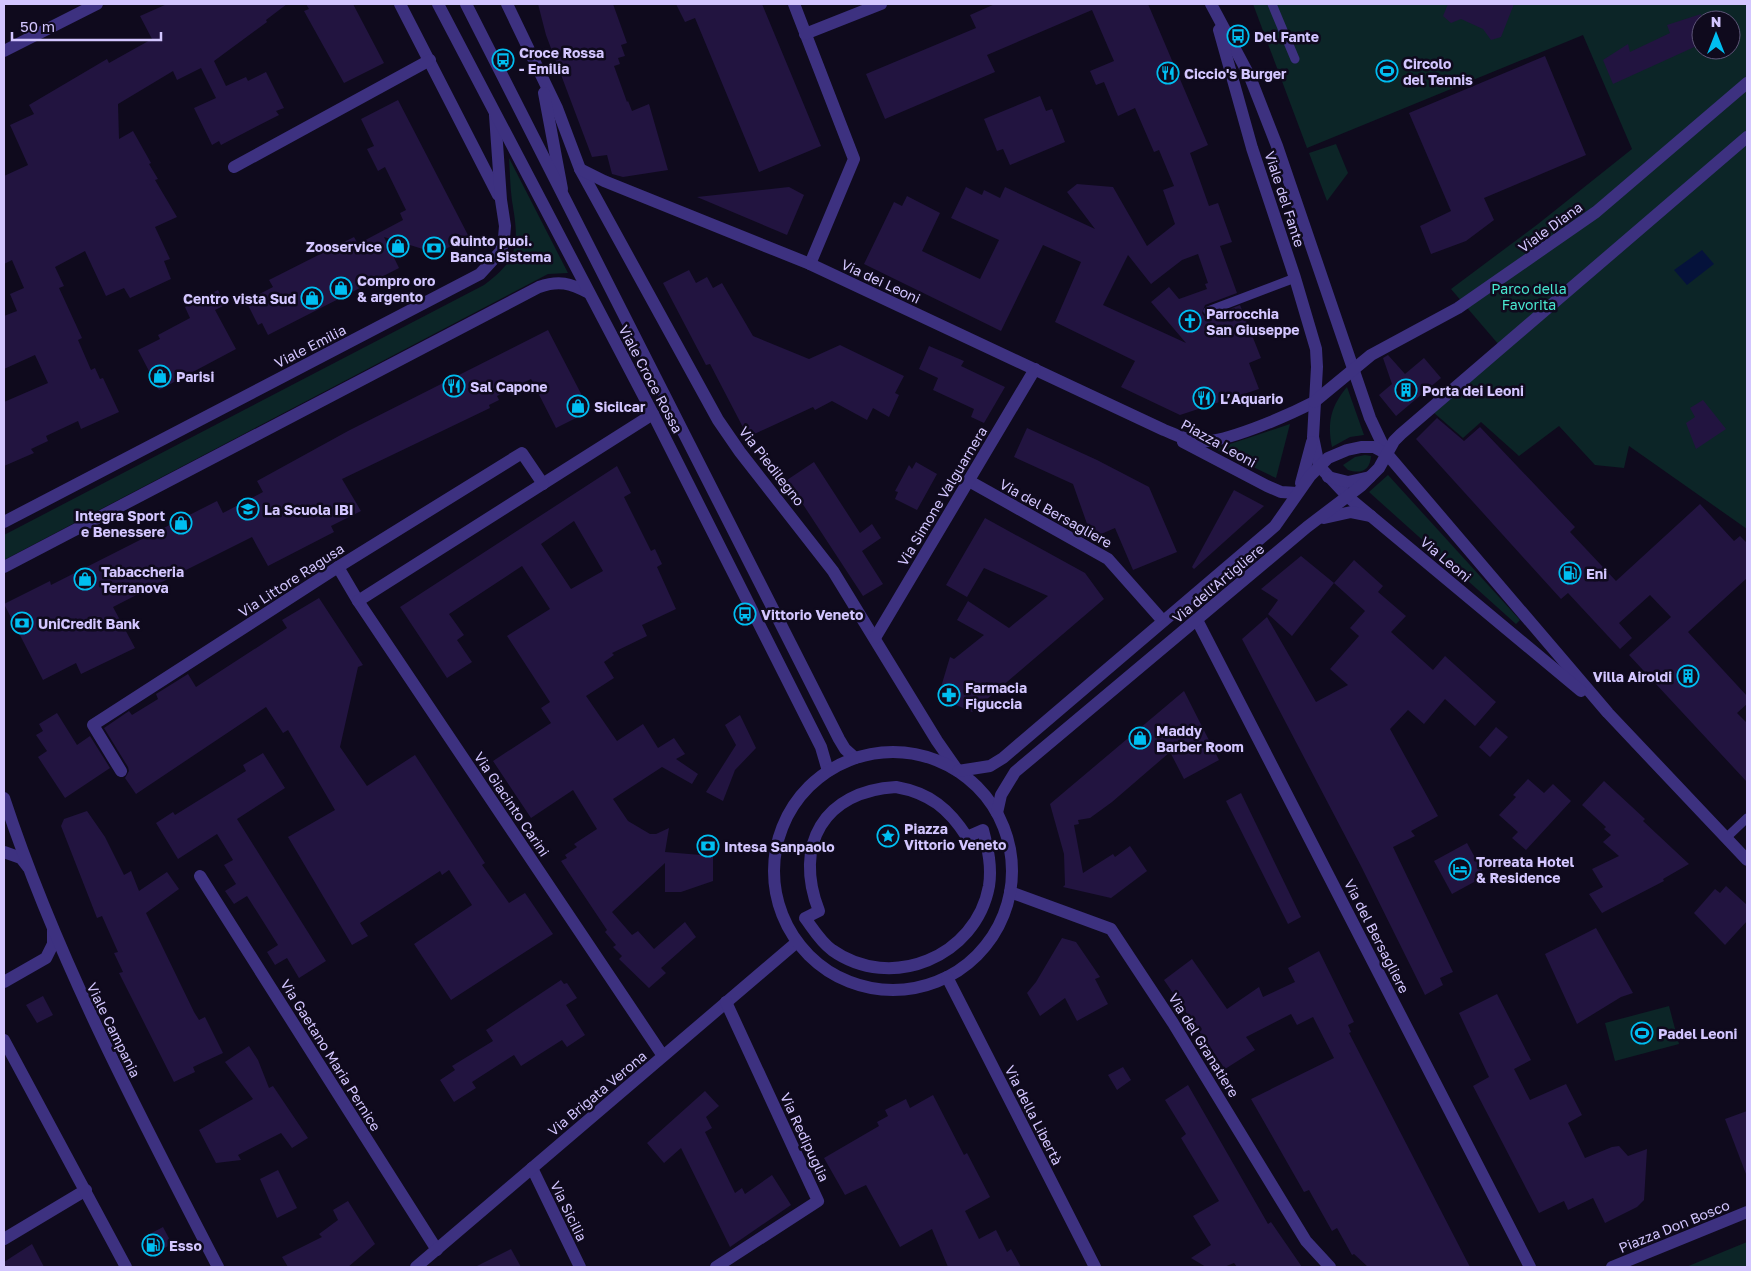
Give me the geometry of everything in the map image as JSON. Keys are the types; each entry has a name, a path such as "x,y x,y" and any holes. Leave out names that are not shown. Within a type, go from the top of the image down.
{"street":[{"path":"4,52 97,4"},
{"path":"400,4 501,200"},
{"name":"Viale Croce Rossa","path":"438,4 653,414 821,747 828,771"},
{"name":"Viale Croce Rossa","path":"466,4 562,189 839,739 845,749 855,758"},
{"name":"Viale Croce Rossa","path":"507,4 557,108 580,169"},
{"path":"794,4 854,159 810,264"},
{"path":"806,34 881,4"},
{"name":"Viale del Fante","path":"1212,5 1252,148 1295,278 1316,349 1317,367 1314,402"},
{"name":"Viale del Fante","path":"1212,5 1250,77 1277,146 1352,368"},
{"path":"234,167 430,60"},
{"name":"Viale Croce Rossa","path":"540,72 562,189"},
{"name":"Viale Diana","path":"1314,402 1352,368 1371,355 1458,308 1596,212 1747,83"},
{"name":"Viale Emilia","path":"4,522 480,274 501,251 505,226 501,200 495,115"},
{"path":"1387,454 1401,434 1747,137"},
{"name":"Via dei Leoni","path":"580,169 604,182 810,264 1164,430"},
{"name":"Via Piedilegno","path":"580,169 718,420 756,474 833,571 937,741 958,771"},
{"path":"4,568 539,287 552,282 565,282 589,293"},
{"name":"Via Leoni","path":"1352,368 1370,418 1387,454 1608,713 1747,860"},
{"name":"Via Simone Valguarnera","path":"875,638 1035,369"},
{"path":"1314,402 1313,437 1322,471 1332,480 1348,482 1372,476"},
{"name":"Piazza Leoni","path":"1164,430 1194,441 1213,441 1278,419 1314,402"},
{"path":"358,601 653,414"},
{"name":"Piazza Leoni","path":"1164,430 1192,448 1267,486 1281,492 1297,493"},
{"name":"Via dell'Artigliere","path":"958,771 990,766 1003,758 1275,526 1297,493 1305,471 1313,437"},
{"name":"Via dell'Artigliere","path":"997,813 1001,795 1015,772 1307,527 1348,497 1372,476 1387,454 1374,447 1355,448 1333,456 1322,471 1297,493"},
{"name":"Via Littore Ragusa","path":"121,771 92,725 522,452 543,484"},
{"name":"Via Leoni","path":"1322,471 1348,497 1608,713"},
{"name":"Via del Bersagliere","path":"968,481 1108,559 1162,622"},
{"path":"1307,527 1339,513 1351,512 1373,517"},
{"name":"Via Giacinto Carini","path":"338,568 358,601 663,1056"},
{"name":"Via del Bersagliere","path":"1197,620 1530,1267"},
{"path":"881,753 913,754 958,771 972,780 989,800 997,813 1010,849 1012,871 1010,892 1006,909 989,941 964,967 947,977 919,987 888,990 856,984 828,971 797,942 788,929 778,904 774,878 775,852 782,826 795,803 813,783 828,771 855,758 881,753"},
{"path":"896,787 913,790 930,797 944,807 967,837 983,830 990,868 985,901 978,917 963,937 944,953 929,961 896,968 863,965 833,950 820,939 806,918 819,911 811,892 808,875 809,858 813,842 821,826 832,813 856,796 879,788 896,787"},
{"name":"Viale Campania","path":"4,798 28,868 97,1030 218,1267"},
{"path":"4,852 21,858 28,868"},
{"name":"Via Gaetano Maria Pernice","path":"200,876 437,1250"},
{"name":"Via del Granatiere","path":"1010,892 1111,929 1173,1023 1306,1241 1330,1267"},
{"path":"4,982 46,958 53,944 53,929"},
{"name":"Via Brigata Verona","path":"416,1267 797,942"},
{"name":"Via della Libertà","path":"947,977 1095,1267"},
{"name":"Via Redipuglia","path":"716,1267 818,1201 726,1002"},
{"path":"4,1040 126,1267"},
{"name":"Via Sicilia","path":"532,1168 580,1267"},
{"path":"4,1239 86,1190"},
{"name":"Piazza Don Bosco","path":"1612,1267 1747,1212"}],"lane":[{"path":"1272,4 1295,59"},
{"path":"1208,311 1295,278"},
{"path":"1726,838 1747,818"}],"green space":[{"name":"Parco della Favorita","path":"1253,4 1747,4 1747,529 1629,446 1624,468 1595,465 1559,426 1519,456 1481,422 1463,438 1433,412 1505,352 1451,289 1538,224 1632,149 1583,35 1307,148"},
{"path":"1336,144 1348,173 1327,201 1309,153"},
{"path":"509,158 568,273 548,274 4,560 4,535 484,285 496,276 511,258 516,239"},
{"path":"1347,387 1364,435 1350,437 1332,447 1330,422 1337,401"},
{"path":"1290,424 1276,478 1215,449"},
{"path":"1371,456 1369,465 1364,470 1357,472 1348,470 1343,465 1355,457"},
{"path":"1388,475 1520,620 1516,624 1369,492"},
{"name":"Padel Leoni","path":"1669,1006 1679,1044 1615,1061 1605,1023"},
{"path":"1747,1242 1747,1267 1686,1267"}],"water":[{"path":"1702,250 1714,264 1687,285 1674,270"}],"building":[{"path":"167,4 287,4 266,20 267,22 214,61 226,86 246,77 248,81 266,72 284,108 276,111 279,115 221,145 219,141 212,145 194,108 216,98 201,68 177,80 173,71 118,104 119,139 133,131 151,163 149,164 158,179 155,180 177,217 155,227 170,259 164,261 171,279 130,298 124,288 106,296 85,251 55,267 64,286 59,288 82,338 78,340 91,370 95,368 100,379 103,378 119,412 81,429 78,421 46,436 48,441 31,449 34,453 4,466 4,402 48,383 35,355 4,369 4,316 17,311 10,294 24,288 12,260 4,264 4,176 28,165 10,125 34,114 29,105 107,59 109,63 152,39 140,16"},
{"path":"306,4 353,4 384,63 344,83 304,11 309,9"},
{"path":"538,4 613,4 627,43 621,45 625,56 618,58 620,64 614,66 632,111 649,104 668,170 623,177 612,174 607,155 592,157 546,35"},
{"path":"676,4 762,4 821,146 759,172 695,18 685,22"},
{"path":"995,4 1148,4 1208,145 1190,153 1209,206 1218,203 1232,242 1220,246 1237,293 1205,305 1202,313 1204,316 1210,317 1240,305 1261,358 1249,363 1259,389 1180,415 1121,387 1135,361 1055,322 1081,262 1043,245 1001,331 864,264 894,202 902,206 907,196 940,213 922,251 980,279 999,240 951,218 966,187 982,195 984,190 1000,198 1005,187 1095,229 1067,192 1077,184 1113,187 1147,246 1175,224 1163,190 1174,186 1159,150 1154,152 1135,108 1118,116 1104,82 1096,85 1090,71 1114,61 1092,10 987,55 995,72 885,119 866,74 976,28 970,15","holes":["1198,254 1208,283 1205,284 1207,289 1179,299 1169,287 1151,302 1186,343 1103,305 1128,255 1151,284 1182,260"]},
{"path":"1448,4 1514,4 1501,37 1491,40 1483,29 1461,19 1451,23 1443,16"},
{"path":"1691,17 1691,49 1613,84 1603,60 1628,44 1630,52 1670,33 1667,25"},
{"path":"1545,56 1586,155 1484,198 1494,220 1466,241 1431,254 1420,226 1451,211 1409,113"},
{"path":"1040,96 1046,111 1052,109 1065,142 1010,165 1003,149 997,151 984,119"},
{"path":"398,100 469,237 430,257 426,250 384,237 399,268 268,335 262,323 258,325 246,301 273,287 269,280 354,237 358,244 403,220 400,213 406,210 385,167 378,171 367,149 374,146 361,119"},
{"path":"789,187 804,195 787,235 697,197"},
{"path":"689,270 696,283 707,277 713,288 722,283 753,336 809,359 840,345 904,376 895,393 899,395 889,417 873,408 867,420 832,401 815,410 813,407 748,437 710,364 706,365 663,283"},
{"path":"218,290 225,305 215,310 236,349 159,390 138,350 160,339 158,335 190,318 185,307"},
{"path":"548,330 590,411 556,428 531,379 497,396 499,400 489,405 490,408 342,479 361,511 331,526 334,532 268,566 252,537 160,583 113,607 135,648 81,674 76,663 43,680 4,604 50,581 51,585 217,501 223,513 263,492 257,481 348,431"},
{"path":"929,346 964,361 961,366 1005,387 984,423 971,417 974,409 933,390 938,378 919,369"},
{"name":"Porta dei Leoni","path":"1388,355 1405,374 1424,358 1441,378 1396,416 1379,395 1392,384 1383,358"},
{"path":"1703,400 1726,429 1696,449 1686,423 1695,417 1690,408"},
{"path":"1437,418 1464,441 1480,427 1575,527 1570,532 1616,581 1700,504 1734,541 1740,536 1747,543 1747,578 1688,632 1747,696 1747,704 1737,713 1747,723 1747,782 1629,655 1671,617 1650,595 1619,623 1632,638 1620,649 1568,593 1561,599 1416,439"},
{"path":"1027,428 1097,460 1149,487 1177,552 1133,570 1115,528 1092,538 1073,484 1014,457"},
{"path":"814,462 860,533 872,524 881,538 862,551 883,584 863,596 787,480"},
{"path":"916,462 937,474 917,510 895,499 898,492 895,491 909,465 912,469"},
{"path":"617,466 631,493 624,497 651,551 655,549 662,564 657,567 676,609 642,625 647,636 612,653 614,655 604,662 614,678 586,696 617,741 643,724 658,748 674,738 685,754 676,759 698,774 692,784 662,767 613,799 628,821 650,834 656,834 669,828 665,852 713,856 713,881 681,892 665,892 665,863 612,912 632,935 638,931 654,949 685,922 696,937 661,968 666,973 649,988 619,959 622,956 613,947 616,945 605,932 607,930 561,861 567,858 565,855 577,847 574,844 597,829 573,790 531,818 493,761 551,723 541,708 550,702 507,636 550,609 522,566 449,614 464,635 457,640 472,662 447,678 400,607","holes":["574,521 603,571 571,589 541,544"]},
{"path":"1234,490 1264,506 1194,569 1192,567"},
{"path":"985,518 1085,573 1104,599 972,712 938,697 950,657 954,659 984,635 957,620 968,601 1009,628 1048,596 984,568 967,597 946,585"},
{"path":"1301,556 1334,583 1292,636 1268,614 1278,600 1261,589"},
{"path":"1354,560 1383,586 1378,592 1406,616 1391,632 1433,670 1445,656 1496,702 1475,726 1445,699 1424,724 1408,710 1390,729 1438,816 1411,831 1415,836 1393,847 1453,972 1440,978 1443,985 1425,995 1362,868 1242,639 1267,617 1316,702 1348,685 1330,669 1359,636 1350,628 1365,611 1334,583"},
{"path":"319,598 363,665 358,667 340,747 367,786 415,755 485,863 482,865 509,903 525,893 553,934 451,1000 414,944 472,905 449,870 442,875 440,871 360,923 368,936 352,945 288,837 335,810 288,730 283,733 266,707 136,794 125,778 129,771 128,767 104,728 129,711 132,715 158,699 156,694 188,674 196,687 287,628 282,620"},
{"path":"1184,691 1219,760 1184,779 1170,752 1112,802 1090,818 1078,820 1079,824 1074,825 1083,873 1113,854 1115,857 1130,846 1147,871 1111,898 1063,887 1065,885 1064,854 1050,804"},
{"path":"57,713 77,745 90,736 110,768 65,798 38,757 47,751 36,735 43,731 39,724"},
{"path":"740,715 756,748 735,770 723,801 706,792 736,745 725,725"},
{"path":"1496,727 1508,737 1490,757 1479,747"},
{"path":"263,753 285,788 237,819 326,961 299,978 287,958 275,965 267,952 278,945 247,896 234,904 225,891 236,884 224,865 233,860 217,834 178,859 156,823 173,812 175,815 246,771 243,765"},
{"path":"1528,779 1544,793 1553,784 1571,801 1526,850 1512,838 1518,832 1499,815 1516,797 1513,795"},
{"path":"1604,781 1689,864 1663,879 1664,881 1602,913 1589,894 1603,887 1592,869 1619,856 1603,842 1611,835 1604,829 1606,827 1582,805"},
{"path":"1241,793 1301,917 1288,924 1226,801"},
{"path":"87,811 105,837 124,875 131,871 139,891 167,872 179,889 146,913 194,1012 199,1020 205,1017 223,1053 193,1067 195,1072 174,1082 119,973 123,972 114,953 118,952 102,916 97,918 61,826 64,819"},
{"name":"Torreata Hotel & Residence","path":"1467,843 1485,876 1452,894 1434,861"},
{"path":"1726,886 1747,905 1747,921 1725,945 1694,913 1715,889 1720,893"},
{"path":"1596,928 1633,993 1621,997 1577,1024 1545,954"},
{"path":"1062,938 1076,942 1100,977 1095,979 1108,1004 1077,1021 1065,998 1040,1016 1027,993 1036,982"},
{"path":"1319,951 1354,1022 1348,1025 1351,1032 1349,1033 1470,1267 1368,1267 1354,1254 1352,1255 1337,1228 1332,1231 1309,1190 1304,1192 1251,1099 1334,1058 1313,1017 1297,1025 1291,1014 1246,1037 1255,1050 1225,1069 1164,980 1192,959 1227,1009 1259,987 1263,997 1295,982 1288,968"},
{"path":"561,980 564,984 567,983 577,998 566,1005 585,1035 567,1047 562,1040 521,1066 514,1055 472,1082 476,1088 454,1102 440,1080 455,1070 452,1066 493,1041 486,1030"},
{"path":"1497,994 1531,1060 1514,1069 1530,1100 1566,1084 1582,1115 1568,1123 1585,1158 1612,1147 1619,1146 1628,1156 1647,1149 1644,1200 1637,1207 1605,1223 1593,1198 1568,1210 1564,1201 1539,1213 1473,1086 1489,1077 1459,1013"},
{"path":"43,996 53,1015 37,1023 26,1005"},
{"path":"249,1046 258,1060 269,1088 273,1086 308,1138 292,1148 281,1133 238,1155 241,1160 216,1163 199,1130 253,1099 225,1062"},
{"path":"1123,1067 1131,1080 1117,1090 1108,1075"},
{"path":"1188,1085 1268,1224 1271,1222 1302,1267 1237,1267 1234,1263 1224,1267 1206,1267 1191,1258 1211,1245 1193,1216 1219,1201 1181,1138 1186,1134 1165,1100"},
{"path":"705,1091 719,1106 706,1117 712,1128 705,1132 735,1193 742,1188 745,1194 772,1175 791,1205 730,1247 681,1148 664,1163 647,1143"},
{"path":"933,1095 964,1155 967,1153 990,1197 965,1211 979,1239 996,1230 1007,1252 1011,1249 1021,1267 948,1267 932,1229 900,1247 866,1185 845,1195 824,1158 879,1126 877,1122 888,1116 885,1110 906,1099 910,1108"},
{"path":"1747,1111 1747,1174 1746,1174 1725,1119"},
{"path":"278,1170 297,1208 277,1218 260,1179"},
{"path":"348,1201 375,1244 348,1267 288,1267 282,1257 322,1237 319,1234 338,1220 333,1210"},
{"path":"163,1227 172,1244 155,1253 146,1236"},
{"path":"32,1244 44,1267 4,1267 4,1262"},
{"path":"511,1249 521,1267 475,1267"}],"place":[{"name":"Del Fante","path":"1238,36"},
{"name":"Croce Rossa - Emilia","path":"503,60"},
{"name":"Circolo del Tennis","path":"1387,71"},
{"name":"Ciccio's Burger","path":"1168,73"},
{"name":"Zooservice","path":"398,246"},
{"name":"Quinto puoi. Banca Sistema","path":"434,248"},
{"name":"Compro oro & argento","path":"341,288"},
{"name":"Centro vista Sud","path":"312,298"},
{"name":"Parrocchia San Giuseppe","path":"1190,321"},
{"name":"Parisi","path":"160,376"},
{"name":"Sal Capone","path":"454,386"},
{"name":"Porta dei Leoni","path":"1406,390"},
{"name":"L’Aquario","path":"1204,398"},
{"name":"Sicilcar","path":"578,406"},
{"name":"La Scuola IBI","path":"248,509"},
{"name":"Integra Sport e Benessere","path":"181,523"},
{"name":"Eni","path":"1570,573"},
{"name":"Tabaccheria Terranova","path":"85,579"},
{"name":"Vittorio Veneto","path":"745,614"},
{"name":"UniCredit Bank","path":"22,623"},
{"name":"Villa Airoldi","path":"1688,676"},
{"name":"Farmacia Figuccia","path":"949,695"},
{"name":"Maddy Barber Room","path":"1140,738"},
{"name":"Piazza Vittorio Veneto","path":"888,836"},
{"name":"Intesa Sanpaolo","path":"708,846"},
{"name":"Torreata Hotel & Residence","path":"1460,869"},
{"name":"Padel Leoni","path":"1642,1033"},
{"name":"Esso","path":"153,1245"}]}
